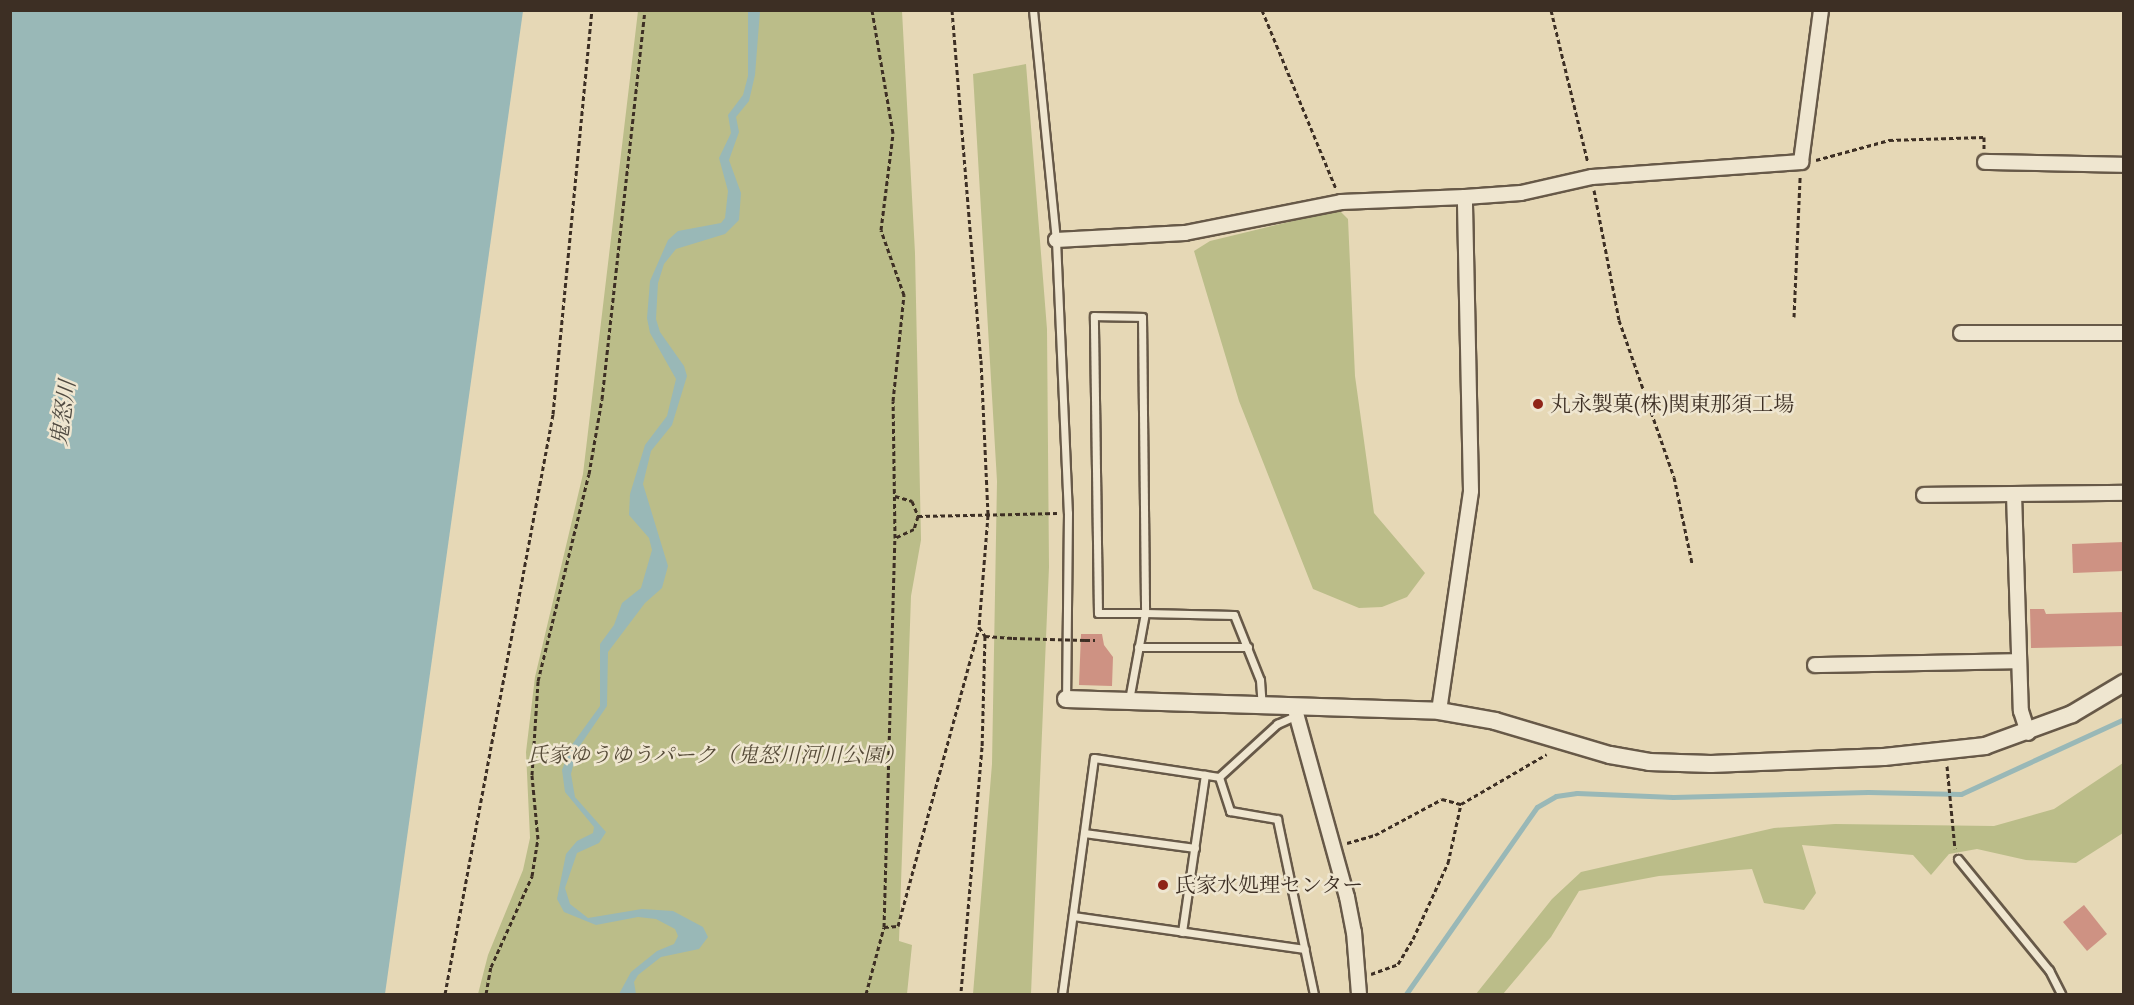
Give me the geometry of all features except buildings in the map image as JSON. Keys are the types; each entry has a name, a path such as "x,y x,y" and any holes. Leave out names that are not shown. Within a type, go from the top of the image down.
{"street":[{"path":"1056,240 1185,233 1341,202 1465,197 1521,192 1592,177 1801,162 1821,10"},
{"path":"1984,162 2124,165"},
{"path":"1439,711 1471,491 1465,197"},
{"path":"1961,333 2124,333"},
{"path":"1924,495 2124,493"},
{"path":"2014,494 2021,711 2028,733"},
{"path":"1815,665 2019,661"},
{"path":"1066,699 1262,706 1294,711 1439,711 1495,721 1610,755 1649,762 1711,764 1947,753 2028,733 2072,714 2124,683"},
{"path":"1294,711 1354,932 1359,994"}],"lane":[{"path":"1033,10 1056,240 1068,513 1066,699"},
{"path":"1129,700 1145,613 1142,317 1094,316 1098,613 1145,613 1234,615 1260,680 1262,706"},
{"path":"1138,647 1248,647"},
{"path":"1219,777 1294,711"},
{"path":"1062,994 1094,758 1219,777"},
{"path":"1182,932 1205,775"},
{"path":"1219,777 1230,811 1277,819 1314,994"},
{"path":"1084,833 1195,848"},
{"path":"1958,859 2049,970 2061,994"},
{"path":"1073,916 1305,949"}],"path":[{"path":"445,994 553,414 592,10"},
{"path":"486,994 491,967 532,876 538,839 532,775 538,681 589,474 602,399 645,10"},
{"path":"866,994 884,927 895,538 893,402 904,295 881,230 893,133 872,10"},
{"path":"884,927 898,926 979,627 988,515 981,360 952,10"},
{"path":"1262,10 1341,202"},
{"path":"1551,10 1592,177 1619,320 1674,477 1692,563"},
{"path":"1794,317 1801,162 1889,140 1984,137 1984,162"},
{"path":"895,496 912,501 918,516 914,529 895,538"},
{"path":"918,516 1068,513"},
{"path":"961,994 982,747 985,636 979,627"},
{"path":"985,636 1095,640"},
{"path":"1332,847 1375,835 1442,799 1461,804 1551,752"},
{"path":"1948,770 1951,835"},
{"path":"1358,975 1377,974 1398,964 1448,863 1461,804"}],"green space":[{"name":"氏家ゆうゆうパーク（鬼怒川河川公園）","path":"638,11 902,11 915,253 921,540 911,596 899,941 912,945 907,994 478,994 488,955 523,870 530,838 526,752 535,677 583,474"},
{"path":"1026,64 1047,329 1049,567 1031,994 973,994 992,764 997,481 973,74"},
{"path":"1339,210 1348,219 1355,376 1374,513 1425,573 1407,597 1382,607 1359,608 1313,589 1239,401 1194,251 1210,241"},
{"path":"2123,763 2123,833 2076,863 2026,860 1977,849 1949,854 1931,875 1913,855 1802,845 1816,893 1804,910 1764,903 1752,869 1659,876 1579,891 1551,937 1503,994 1476,994 1552,899 1581,872 1774,828 1835,824 1994,826 2054,809"}],"water":[{"name":"鬼怒川","path":"10,11 523,11 385,994 11,994"},
{"path":"748,11 760,11 755,75 749,101 736,117 739,132 729,160 741,193 739,220 725,234 676,249 664,264 658,283 656,319 660,332 684,366 687,376 672,425 651,451 643,484 668,566 662,588 645,603 608,652 607,706 577,750 571,774 575,797 606,832 599,843 577,853 565,888 570,904 588,918 642,909 673,911 703,927 708,937 699,949 661,957 638,975 634,982 636,994 619,994 631,972 657,951 674,944 678,936 675,929 656,919 638,917 596,925 564,912 557,899 566,854 577,841 593,833 594,827 565,792 562,770 571,746 600,706 600,644 614,625 622,603 641,588 652,550 649,538 629,515 630,494 645,445 667,416 676,379 650,333 647,318 650,281 668,240 678,231 721,223 725,218 728,191 719,158 731,133 728,115 743,95 748,76"}],"waterway":[{"path":"1406,994 1537,807 1556,796 1577,793 1673,797 1868,792 1961,794 2124,719"}],"place":[{"name":"丸永製菓(株)関東那須工場","path":"1538,404"},
{"name":"氏家水処理センター","path":"1163,885"}]}
